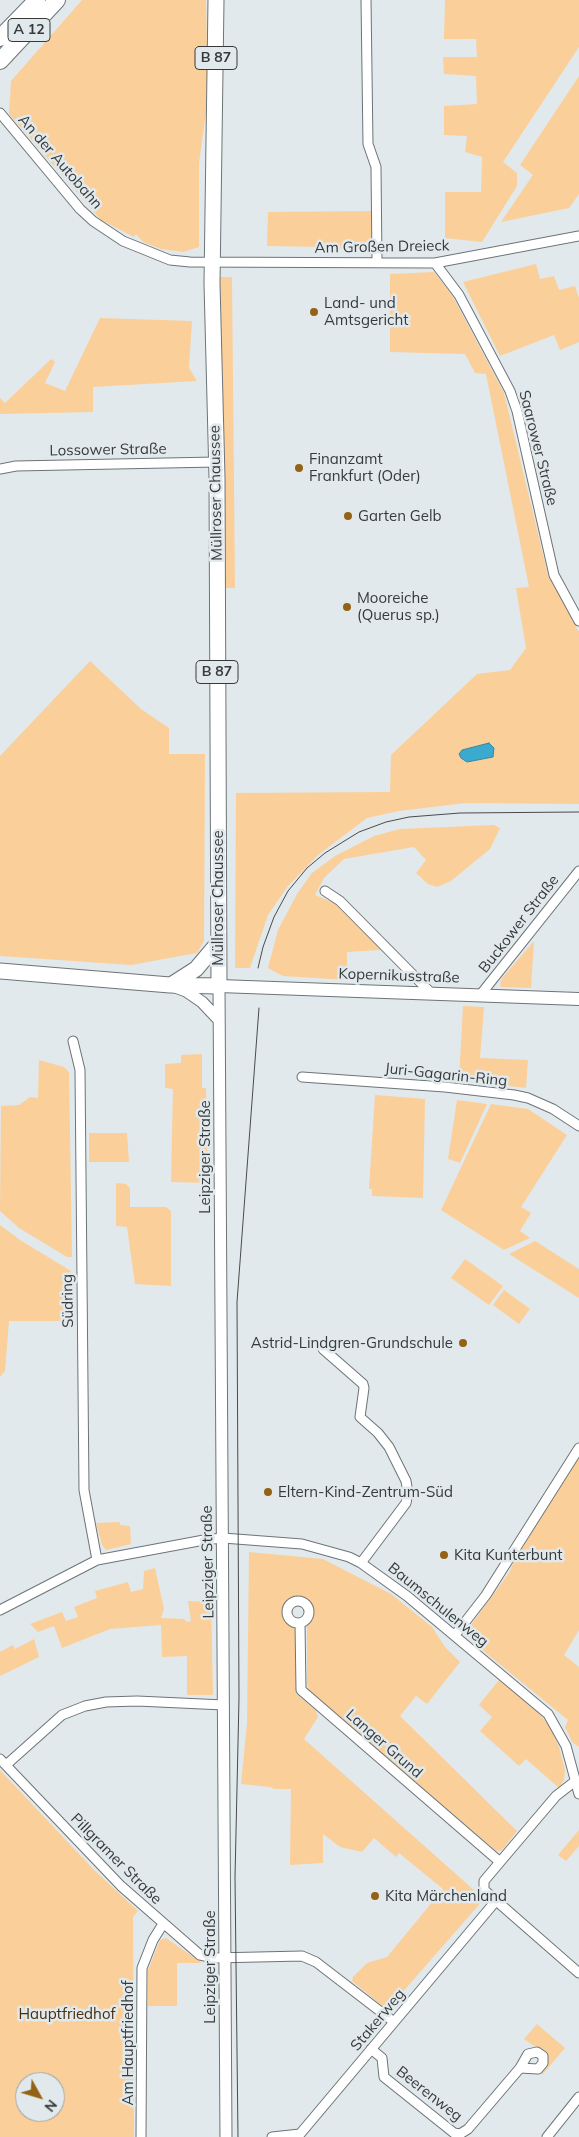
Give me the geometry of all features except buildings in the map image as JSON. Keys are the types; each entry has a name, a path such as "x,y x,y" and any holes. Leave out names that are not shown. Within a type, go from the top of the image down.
{"highway":[{"name":"A 12","path":"0,38 37,0"},
{"name":"A 12","path":"0,61 57,0"}],"main road":[{"name":"Müllroser Chaussee","path":"216,0 212,262 216,462 219,986"},
{"path":"170,985 196,970 218,943"},
{"path":"0,971 170,985 219,986"},
{"name":"Kopernikusstraße","path":"219,986 579,999"}],"street":[{"path":"366,0 368,144 376,167 377,262"},
{"name":"An der Autobahn","path":"0,114 80,209 108,232 138,248 170,260 212,262"},
{"name":"Am Großen Dreieck","path":"212,262 435,263 579,236"},
{"name":"Saarower Straße","path":"435,263 459,295 510,391 517,411 554,575 579,622"},
{"name":"Lossower Straße","path":"0,469 16,466 216,462"},
{"name":"Buckower Straße","path":"481,994 579,871"},
{"path":"325,891 340,901 431,993"},
{"path":"170,985 186,991 210,1008 219,1020"},
{"name":"Leipziger Straße","path":"219,986 226,2137"},
{"name":"Südring","path":"73,1041 80,1070 84,1490 97,1560"},
{"name":"Juri-Gagarin-Ring","path":"302,1078 416,1084 528,1098 553,1109 579,1126"},
{"path":"323,1349 359,1378 363,1384 360,1417 378,1433 389,1447 406,1481 408,1493 406,1503 361,1563"},
{"path":"455,1635 486,1595 579,1448"},
{"path":"0,1610 97,1560 223,1538"},
{"name":"Baumschulenweg","path":"223,1538 310,1545 361,1563 455,1635 548,1714 566,1746 574,1782 579,1794"},
{"name":"Langer Grund","path":"300,1623 301,1690 500,1862"},
{"path":"3,1762 62,1715 85,1706 106,1702 136,1701 224,1705"},
{"name":"Pillgramer Straße","path":"3,1762 121,1886 200,1955 225,1957 302,1956 316,1962 394,2022"},
{"path":"574,1782 556,1796 484,1881 484,1890 495,1902 579,1973"},
{"name":"Stakerweg","path":"272,2137 300,2134 495,1902"},
{"name":"Am Hauptfriedhof","path":"141,2137 142,1968 153,1940 163,1924"},
{"name":"Beerenweg","path":"372,2049 382,2058 384,2077 454,2133 460,2134 468,2129 520,2068"},
{"path":"547,2137 579,2097"}],"green space":[{"path":"82,0 206,0 208,98 199,163 199,247 183,252 161,249 143,242 136,234 134,237 101,220 9,114 11,81"},
{"path":"445,0 579,0 579,47 503,162 517,173 517,186 482,242 445,238 445,192 481,192 482,157 465,152 467,136 444,135 444,106 477,104 476,76 444,74 443,57 477,57 476,39 444,39"},
{"path":"579,76 579,194 569,208 501,222 533,175 520,165"},
{"path":"371,211 371,251 327,247 267,246 268,212"},
{"path":"536,264 540,279 554,276 559,290 575,286 579,298 579,342 560,350 554,335 500,356 463,282"},
{"path":"434,272 452,295 504,393 548,575 579,632 579,804 466,803 399,811 367,818 318,855 288,886 268,915 250,968 235,968 236,793 390,792 391,755 477,674 510,670 526,648 516,588 529,587 486,374 475,373 465,354 390,352 390,274"},
{"path":"220,277 232,277 235,588 225,588"},
{"path":"100,318 192,321 189,368 197,381 93,387 93,412 0,414 0,398 5,403 51,359 55,362 45,383 65,391"},
{"path":"90,661 141,709 169,728 169,754 205,754 204,941 197,953 131,965 0,956 0,756"},
{"path":"494,825 500,828 490,849 451,881 437,887 428,884 416,873 426,860 414,847 344,859 324,878 315,895 334,903 381,950 347,952 347,980 283,976 268,968 278,930 297,894 312,873 335,856 374,836 400,829"},
{"path":"534,941 531,988 501,987 502,978"},
{"path":"463,1006 484,1007 480,1058 528,1060 526,1088 459,1080"},
{"path":"202,1054 202,1088 206,1088 208,1183 171,1182 173,1089 165,1088 165,1064 181,1063 181,1055"},
{"path":"39,1060 64,1067 69,1072 72,1257 67,1257 19,1228 0,1211 1,1106 19,1105 30,1097 38,1098"},
{"path":"375,1095 425,1099 423,1198 372,1196 372,1189 369,1189"},
{"path":"457,1100 487,1104 460,1163 448,1159"},
{"path":"491,1104 528,1109 567,1135 521,1207 531,1213 520,1231 530,1238 504,1250 441,1210"},
{"path":"89,1133 127,1133 129,1162 89,1162"},
{"path":"116,1183 126,1184 130,1188 130,1207 166,1207 171,1211 171,1286 135,1284 127,1227 116,1226"},
{"path":"0,1225 20,1240 71,1271 72,1321 9,1321 5,1371 0,1377"},
{"path":"535,1241 579,1269 579,1298 509,1254"},
{"path":"465,1259 503,1286 489,1305 451,1278"},
{"path":"504,1290 530,1309 519,1324 493,1305"},
{"path":"579,1457 579,1630 564,1655 579,1667 579,1747 572,1742 565,1727 568,1720 475,1644 469,1633 471,1625 509,1573 514,1561"},
{"path":"120,1522 120,1525 130,1526 131,1544 106,1550 102,1545 96,1523"},
{"path":"249,1552 323,1559 391,1594 432,1627 445,1647 460,1662 427,1704 416,1696 400,1716 517,1831 502,1850 496,1851 309,1691 307,1683 307,1623 310,1607 297,1599 288,1604 285,1611 286,1619 296,1628 296,1693 316,1711 318,1717 304,1739 484,1899 387,2010 352,1981 353,1977 367,1963 387,1957 443,1889 399,1853 396,1857 374,1838 362,1852 340,1847 323,1834 323,1863 290,1865 291,1789 274,1789 241,1784 247,1723"},
{"path":"155,1568 164,1609 161,1618 191,1621 188,1601 211,1602 213,1695 187,1695 187,1656 162,1657 161,1625 110,1629 62,1648 54,1626 38,1632 30,1624 62,1612 66,1621 78,1617 74,1607 97,1598 95,1591 128,1582 131,1592 143,1589 144,1571"},
{"path":"34,1639 39,1657 0,1676 0,1652 13,1645 15,1649"},
{"path":"499,1680 537,1711 550,1727 559,1747 565,1770 564,1780 559,1788 526,1759 519,1766 480,1731 492,1717 479,1705"},
{"name":"Hauptfriedhof","path":"0,1770 94,1870 138,1911 133,1917 134,2137 0,2137"},
{"path":"579,1830 579,1846 566,1861 558,1855"},
{"path":"166,1938 202,1963 177,1963 177,2006 148,2006 148,1970 160,1940"},
{"path":"537,2024 565,2048 543,2074 538,2074 546,2066 547,2055 524,2039"}],"water":[{"path":"489,743 494,748 493,757 467,762 459,754 462,750"}],"tram line":[{"path":"258,968 263,947 274,917 288,891 307,868 325,853 359,832 386,822 409,817 460,813 579,812"},
{"path":"238,2137 235,1877 239,1698 237,1302 259,1008"}],"place":[{"name":"Land- und Amtsgericht","path":"314,312"},
{"name":"Finanzamt Frankfurt (Oder)","path":"299,468"},
{"name":"Garten Gelb","path":"348,516"},
{"name":"Mooreiche (Querus sp.)","path":"347,607"},
{"name":"Astrid-Lindgren-Grundschule","path":"463,1343"},
{"name":"Eltern-Kind-Zentrum-Süd","path":"268,1492"},
{"name":"Kita Kunterbunt","path":"444,1555"},
{"name":"Kita Märchenland","path":"375,1896"}]}
